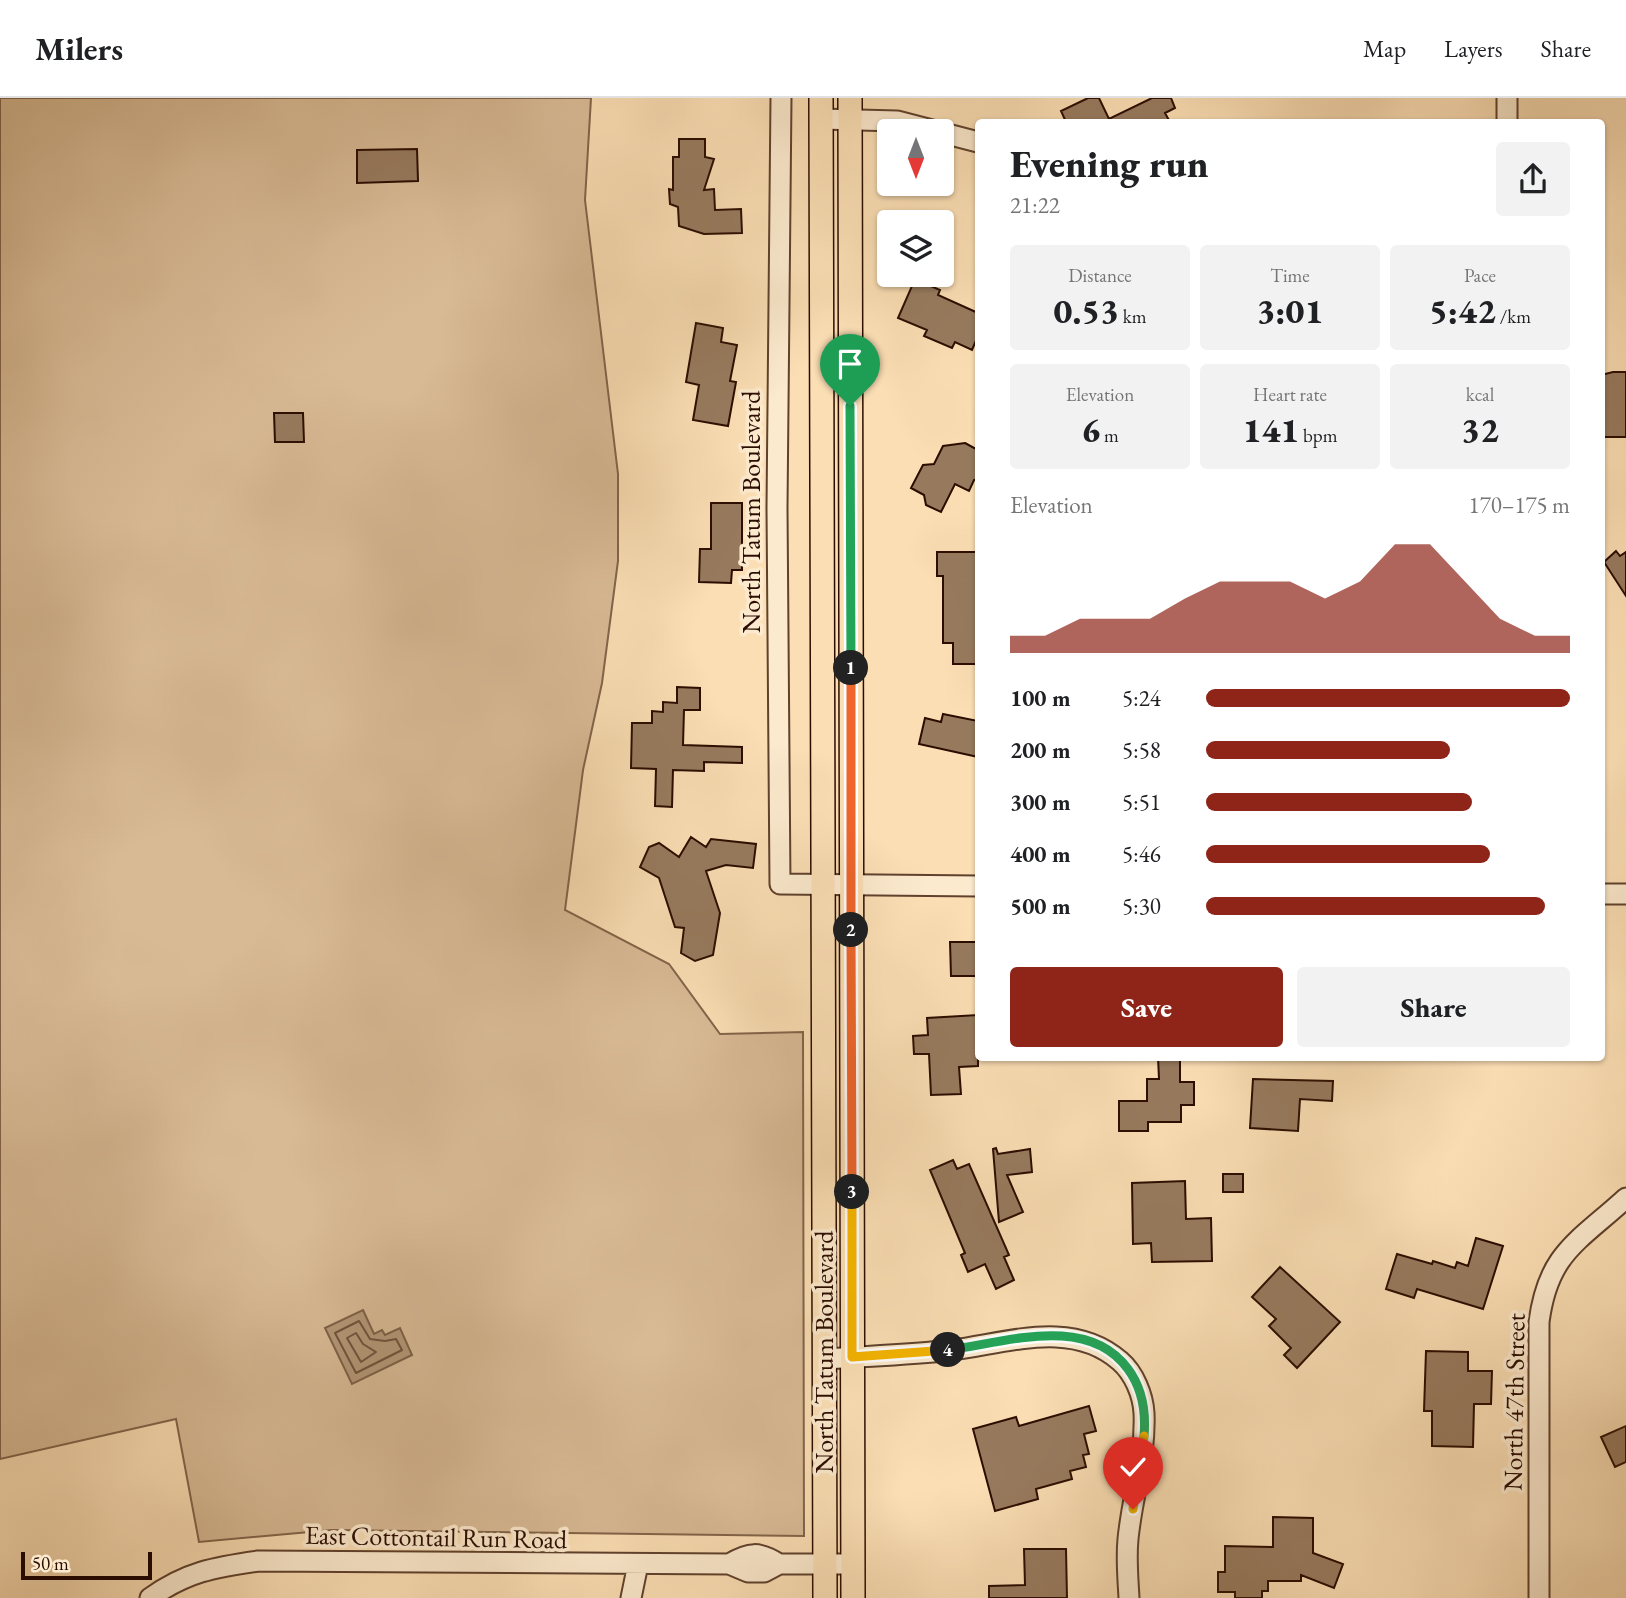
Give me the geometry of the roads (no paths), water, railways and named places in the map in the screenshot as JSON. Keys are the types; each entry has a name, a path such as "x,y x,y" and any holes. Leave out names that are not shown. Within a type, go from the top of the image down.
{"main road":[{"name":"North Tatum Boulevard","path":"825,1598 824,1359 837,886 850,108"},
{"name":"North Tatum Boulevard","path":"821,109 837,886 852,1357 853,1598"}],"street":[{"name":"North Tatum Boulevard","path":"781,98 778,494 780,884 837,886"},
{"path":"1507,98 1507,119"},
{"path":"821,109 850,108 975,141"},
{"path":"837,886 975,886"},
{"path":"1605,894 1626,894"},
{"name":"North 47th Street","path":"1539,1598 1539,1322 1543,1291 1563,1254 1626,1198"},
{"path":"824,1359 950,1350 1045,1336 1066,1336 1091,1341 1110,1352 1134,1377 1144,1408 1145,1429 1128,1539 1129,1598"},
{"name":"East Cottontail Run Road","path":"150,1598 165,1587 204,1569 258,1561 729,1564 748,1572 764,1572 779,1564 852,1564"},
{"path":"631,1598 638,1564"}],"water":[{"path":"363,1310 374,1334 382,1330 385,1335 400,1328 412,1355 352,1384 325,1328"}]}
